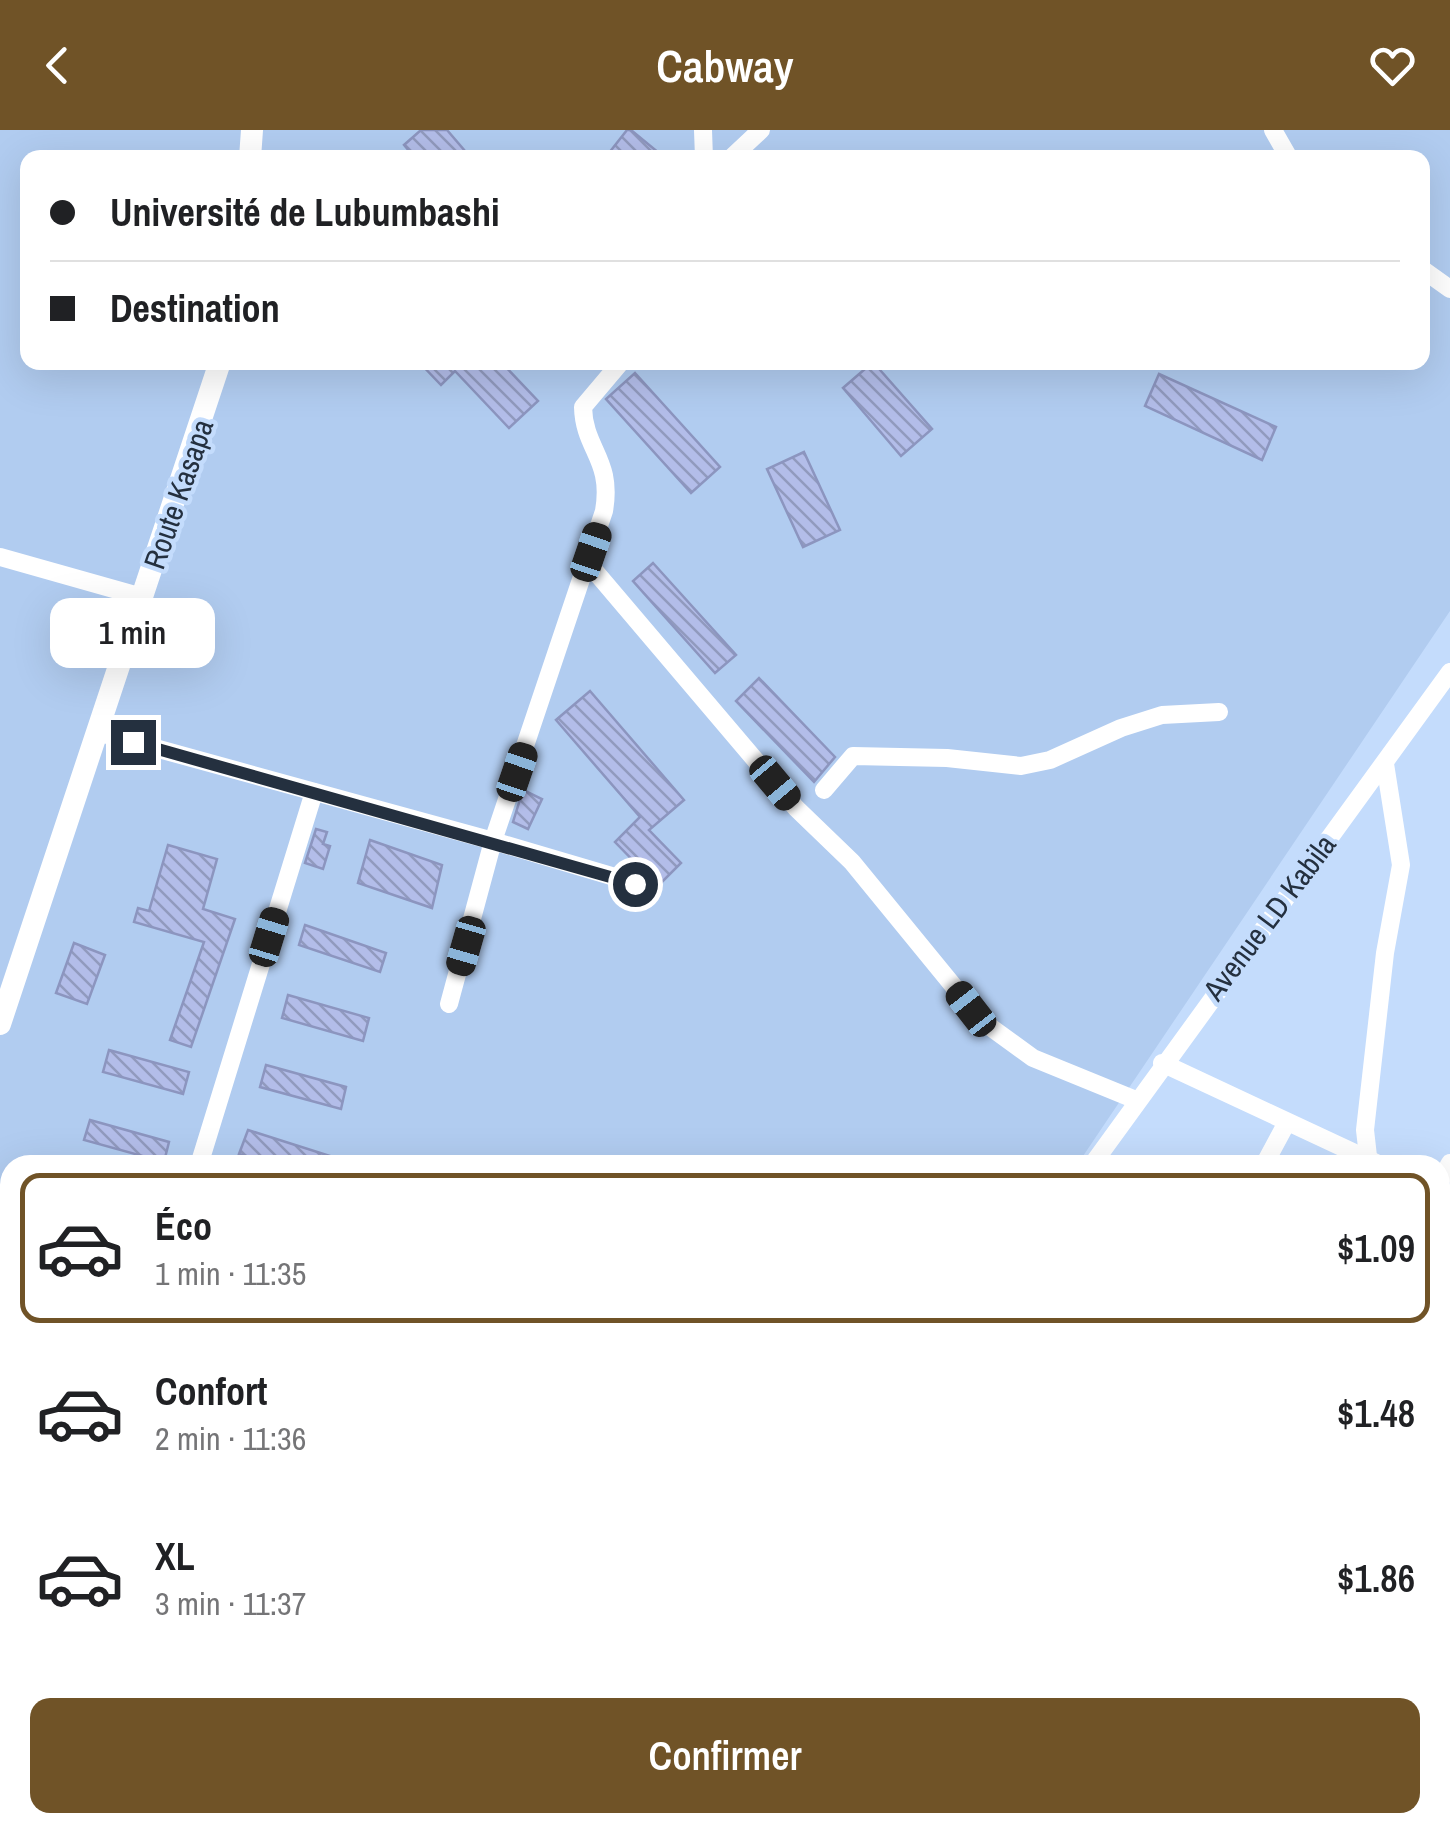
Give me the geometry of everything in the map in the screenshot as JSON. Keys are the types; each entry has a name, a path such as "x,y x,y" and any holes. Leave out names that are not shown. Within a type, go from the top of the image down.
{"main road":[{"name":"Route Kasapa","path":"0,1024 217,370"}],"street":[{"path":"739,150 762,130"},
{"path":"449,1004 493,841 588,564 607,479 602,460 583,428 583,407 614,370"},
{"path":"0,557 142,597"},
{"path":"588,564 796,808 852,862 982,1021 1034,1058 1136,1100"},
{"name":"Avenue LD Kabila","path":"1099,1155 1450,672"},
{"path":"824,790 853,756 947,758 1020,766 1050,760 1121,728 1162,715 1219,712"},
{"path":"97,732 635,884"},
{"path":"1371,1155 1365,1130 1385,954 1401,865 1385,764"},
{"path":"201,1155 314,792"},
{"path":"1162,1063 1353,1155"},
{"path":"1269,1155 1286,1124"}],"shaded area":[{"path":"0,130 1450,130 1450,611 1084,1155 0,1155"}],"building":[{"path":"421,130 447,130 464,150 408,150 404,145"},
{"path":"631,130 655,150 611,150"},
{"path":"427,370 509,370 538,401 509,428 455,371 441,385"},
{"path":"864,370 880,370 932,429 901,456 843,388"},
{"path":"635,373 720,467 691,493 606,399"},
{"path":"1159,374 1276,427 1262,460 1145,406"},
{"path":"804,452 840,530 803,547 767,469"},
{"path":"653,563 736,655 715,673 633,581"},
{"path":"759,678 835,757 814,782 736,701"},
{"path":"590,691 684,800 649,830 681,863 658,886 615,842 640,817 556,720"},
{"path":"523,790 542,799 528,829 513,822"},
{"path":"316,829 327,832 323,844 330,846 323,869 305,863"},
{"path":"370,840 442,865 432,908 358,883"},
{"path":"168,845 217,859 203,909 235,919 191,1047 170,1040 204,942 134,922 138,908 149,911"},
{"path":"305,925 386,953 380,972 299,945"},
{"path":"74,943 105,955 87,1004 56,993"},
{"path":"288,995 369,1018 363,1041 282,1018"},
{"path":"109,1050 189,1072 183,1094 103,1072"},
{"path":"266,1065 346,1087 341,1109 260,1087"},
{"path":"90,1120 169,1142 166,1155 139,1155 84,1140"},
{"path":"248,1130 327,1155 243,1155 239,1154"}],"route":[{"path":"133,742 635,884"}]}
